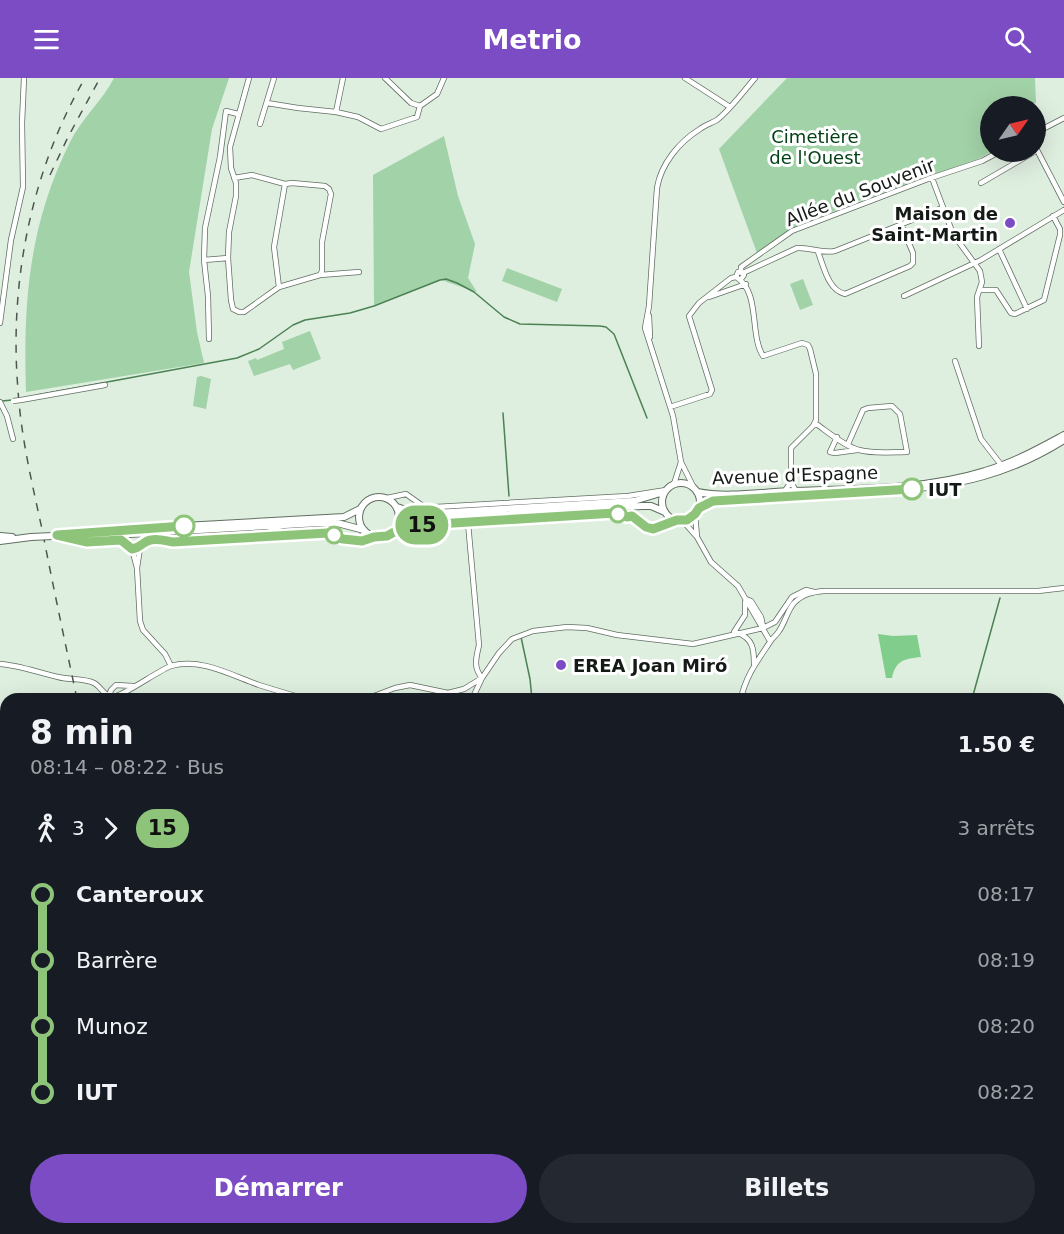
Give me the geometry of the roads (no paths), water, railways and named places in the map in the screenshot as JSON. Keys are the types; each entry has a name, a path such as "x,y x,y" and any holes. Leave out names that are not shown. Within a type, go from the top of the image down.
{"main road":[{"name":"Avenue d'Espagne","path":"695,490 722,495 919,484 954,479 1002,466 1064,435"},
{"name":"Avenue d'Espagne","path":"697,511 713,501 912,489 951,484 988,476 1037,455 1064,440"},
{"path":"1,541 28,537 166,527 338,518 348,516 360,509 371,498 377,497 387,498 397,507 418,514 634,501 665,491 674,484 685,483 695,490 700,500 697,511 679,520 651,506 642,506 418,519 397,528 387,536 374,537 365,531 337,523 84,537 57,536"},
{"path":"665,491 662,502 665,513"},
{"path":"397,507 400,517 397,528"},
{"path":"360,509 359,519 365,531"}],"street":[{"path":"0,323 11,240 23,187 24,78"},
{"path":"249,78 230,147 236,196 229,232 228,258 233,309 244,312 279,287 320,275 359,272"},
{"path":"260,124 274,78"},
{"path":"336,112 343,78"},
{"path":"385,78 411,103 420,106"},
{"path":"267,103 358,117 381,129 417,117 420,106 437,94 444,78"},
{"path":"685,78 730,106"},
{"path":"695,490 681,462 674,416 650,343 649,310 660,175 667,162 683,143 699,130 717,120 755,78"},
{"path":"209,339 204,260 205,228 220,157 226,111 238,114"},
{"path":"1046,127 1064,118"},
{"name":"Allée du Souvenir","path":"742,272 741,267 792,231 980,162"},
{"path":"981,183 1017,162"},
{"path":"1042,162 1064,202"},
{"path":"234,178 252,175 285,184 325,186 331,190 321,242 322,272 320,275"},
{"path":"932,178 953,234 980,271 982,282 977,297 979,346"},
{"path":"279,287 274,247 285,184"},
{"path":"796,491 791,482 790,448 815,423 816,374 810,349 808,345 802,343 763,356 759,347 755,315 746,284 739,278 738,272 789,250 803,247 826,253 835,251 942,208"},
{"path":"904,296 974,263 1064,210"},
{"path":"980,290 996,290 1011,313 1015,314 1044,300 1060,235 1060,229 1053,216"},
{"path":"818,252 833,288 845,294 913,263 913,253 901,224"},
{"path":"999,249 1027,309"},
{"path":"204,260 228,258"},
{"path":"670,407 711,394 712,390 689,316 699,303 731,278 739,278"},
{"path":"706,298 746,284"},
{"path":"955,361 981,439 1002,466"},
{"path":"13,439 1,403 105,386"},
{"path":"837,437 830,452 857,450 907,452 900,414 892,406 863,410 848,444"},
{"path":"815,423 857,450"},
{"path":"674,484 681,462"},
{"path":"784,492 791,482"},
{"path":"387,498 406,494 423,506 435,507 625,496 665,491"},
{"path":"696,537 697,511"},
{"path":"397,528 615,513 627,517 632,516 646,527 653,529 679,520 696,537 711,562 738,586 746,599 751,601 761,617 763,628 770,641"},
{"path":"664,524 665,513"},
{"path":"468,523 479,645 475,664 482,678"},
{"path":"252,528 277,529 289,536"},
{"path":"351,541 360,537 365,531"},
{"path":"137,568 140,548 145,542 153,539 173,542 328,533 351,541 362,541 374,537"},
{"path":"57,536 87,542 121,540 132,549 137,568 140,621 143,630 165,654 171,666"},
{"path":"132,549 140,548"},
{"path":"742,693 744,684 754,666 768,648 770,641 781,629 794,603 804,594 814,592 1038,591 1064,588"},
{"path":"475,693 482,678 505,645 516,636 567,627 693,644 763,628 775,622 792,597 806,590 814,592"},
{"path":"735,633 745,615 746,599"},
{"path":"735,633 745,636 752,643 754,666"},
{"path":"0,664 58,677 90,681 106,693"},
{"path":"122,693 171,666 192,664 205,666 286,693"},
{"path":"382,693 410,685 448,693 464,689 482,678"},
{"path":"111,693 116,685 133,686"}],"waterway":[{"path":"37,395 237,358 259,349 293,325 305,320 350,313 446,279 474,292 504,317 520,324 606,327 614,334 647,418"},
{"path":"2,401 12,400"},
{"path":"503,413 509,496"},
{"path":"974,693 1000,598"},
{"path":"521,637 531,693"}],"railway":[{"path":"76,693 24,443 19,408 16,350 21,269 38,189 50,151 85,78"},
{"path":"50,175 100,78"}],"place":[{"name":"Maison de Saint-Martin","path":"1010,223"},
{"name":"IUT","path":"912,489"},
{"name":"EREA Joan Miró","path":"561,665"}],"park label":[{"name":"Cimetière de l'Ouest","path":"815,146"}]}
